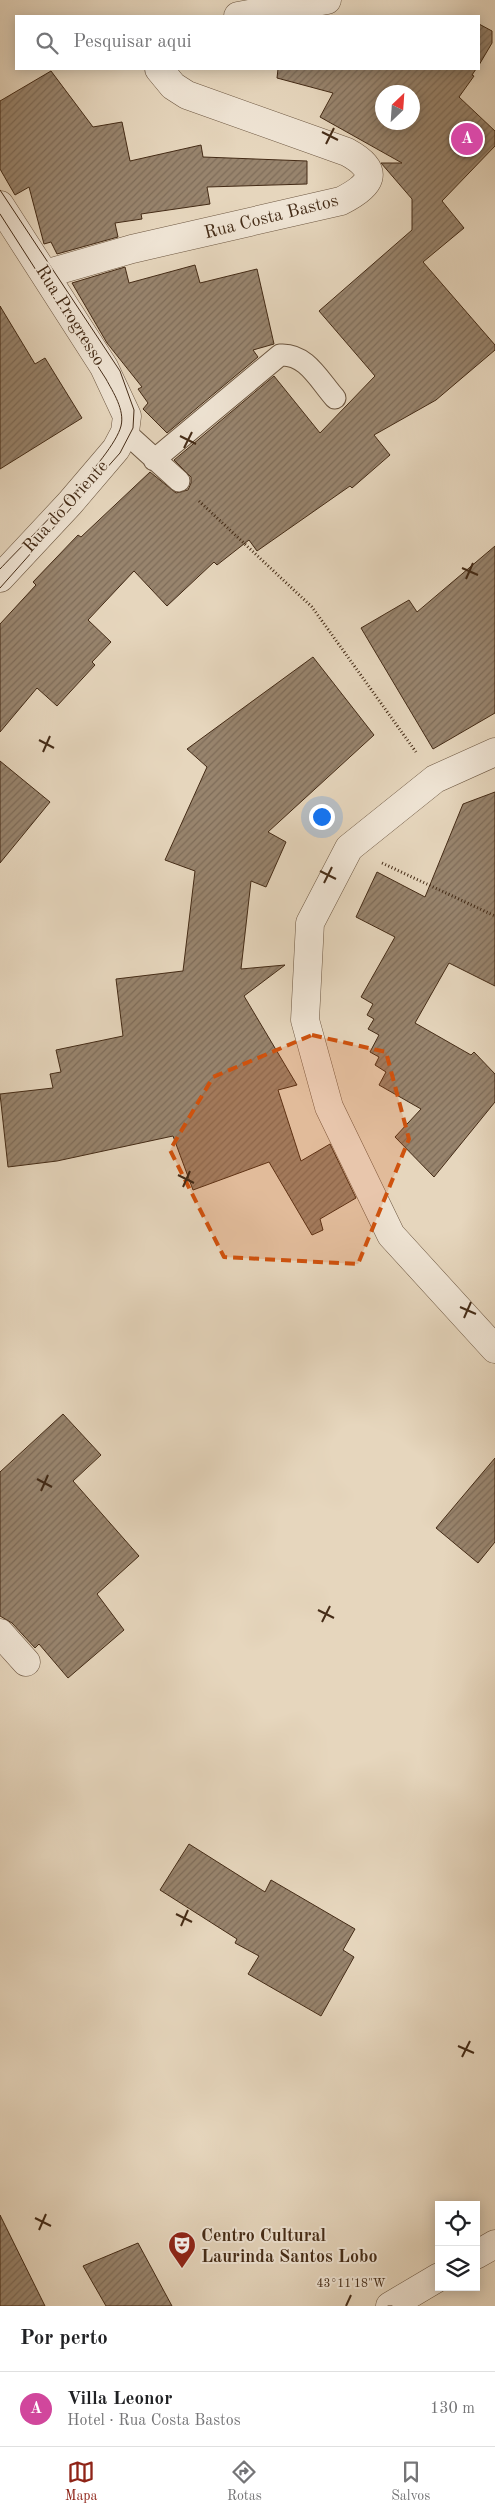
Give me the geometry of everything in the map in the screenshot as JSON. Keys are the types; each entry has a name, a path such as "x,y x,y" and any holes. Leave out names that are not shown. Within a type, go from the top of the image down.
{"street":[{"path":"244,15 328,0"},
{"name":"Rua Costa Bastos","path":"45,274 132,249 340,201 363,188 368,179 368,170 362,160 347,152 187,95 173,86 160,70"},
{"name":"Rua Progresso","path":"0,204 104,367 127,416 125,432"},
{"name":"Rua do Oriente","path":"0,578 70,503 116,449 125,432"},
{"path":"495,752 435,779 350,848 310,923 305,1020 328,1107 391,1235 495,1349"},
{"path":"0,1633 26,1662"},
{"path":"480,2253 495,2244"},
{"path":"392,2306 435,2279"}],"lane":[{"path":"154,460 280,355 291,354 302,359 335,398"},
{"path":"125,432 179,481"}],"path":[{"path":"179,481 312,607 435,779"},
{"path":"350,848 495,916"}],"highlighted area":[{"path":"312,1035 386,1052 409,1139 358,1264 224,1257 170,1150 213,1077"}],"building":[{"path":"480,25 492,31 492,43 480,63"},
{"path":"278,70 475,70 472,75 474,76 459,97 495,131 495,146 442,201 464,228 423,262 495,345 495,350 436,400 374,435 390,455 352,488 350,486 257,551 249,540 217,565 214,562 167,606 134,571 88,620 111,642 92,662 95,665 57,706 37,688 0,732 0,624 36,585 33,582 78,535 81,537 150,472 176,493 188,490 191,477 174,460 274,376 320,433 375,376 319,311 412,230 412,199 381,163 402,163 320,117 333,93 277,78"},
{"path":"51,71 93,127 122,122 130,161 201,145 203,157 307,161 307,184 207,187 210,204 141,214 142,219 115,223 118,237 57,254 51,242 44,244 29,187 15,195 0,169 0,101"},
{"path":"195,265 200,283 257,269 274,344 253,350 258,357 167,433 143,409 148,403 138,389 142,387 107,343 72,283 125,267 129,283"},
{"path":"0,306 35,364 45,358 82,418 0,469"},
{"path":"495,546 495,713 433,749 361,628 409,600 417,612"},
{"path":"313,657 374,735 268,832 286,842 266,887 251,881 241,969 285,965 244,996 297,1085 278,1090 301,1161 330,1144 356,1198 320,1219 323,1230 312,1235 269,1162 193,1190 173,1136 57,1161 8,1167 0,1094 53,1088 50,1074 61,1072 56,1050 123,1036 116,979 183,971 195,871 165,860 207,767 187,749"},
{"path":"0,761 50,802 0,863"},
{"path":"495,792 495,986 449,963 415,1023 471,1055 474,1052 495,1074 495,1102 434,1177 395,1137 421,1109 379,1085 386,1072 375,1065 379,1057 370,1052 379,1035 368,1029 374,1019 367,1015 373,1004 361,997 395,937 356,917 377,872 425,897 463,804"},
{"path":"63,1414 101,1455 73,1481 139,1556 97,1594 124,1630 68,1678 39,1644 35,1648 12,1623 0,1616 0,1472"},
{"path":"495,1458 495,1542 478,1563 436,1528"},
{"path":"189,1844 265,1892 271,1880 355,1929 343,1950 354,1957 321,2016 248,1974 259,1956 235,1943 237,1939 160,1890"},
{"path":"0,2215 45,2306 0,2306"},
{"path":"138,2243 172,2306 106,2306 83,2266"}],"tram line":[{"path":"0,190 120,371 134,410 133,428 120,453 0,588"},
{"path":"0,214 106,379 118,401 122,420 115,440 103,458 68,499 0,569"}],"place":[{"name":"Villa Leonor","path":"467,139"},
{"name":"Centro Cultural Laurinda Santos Lobo","path":"182,2269"}]}
